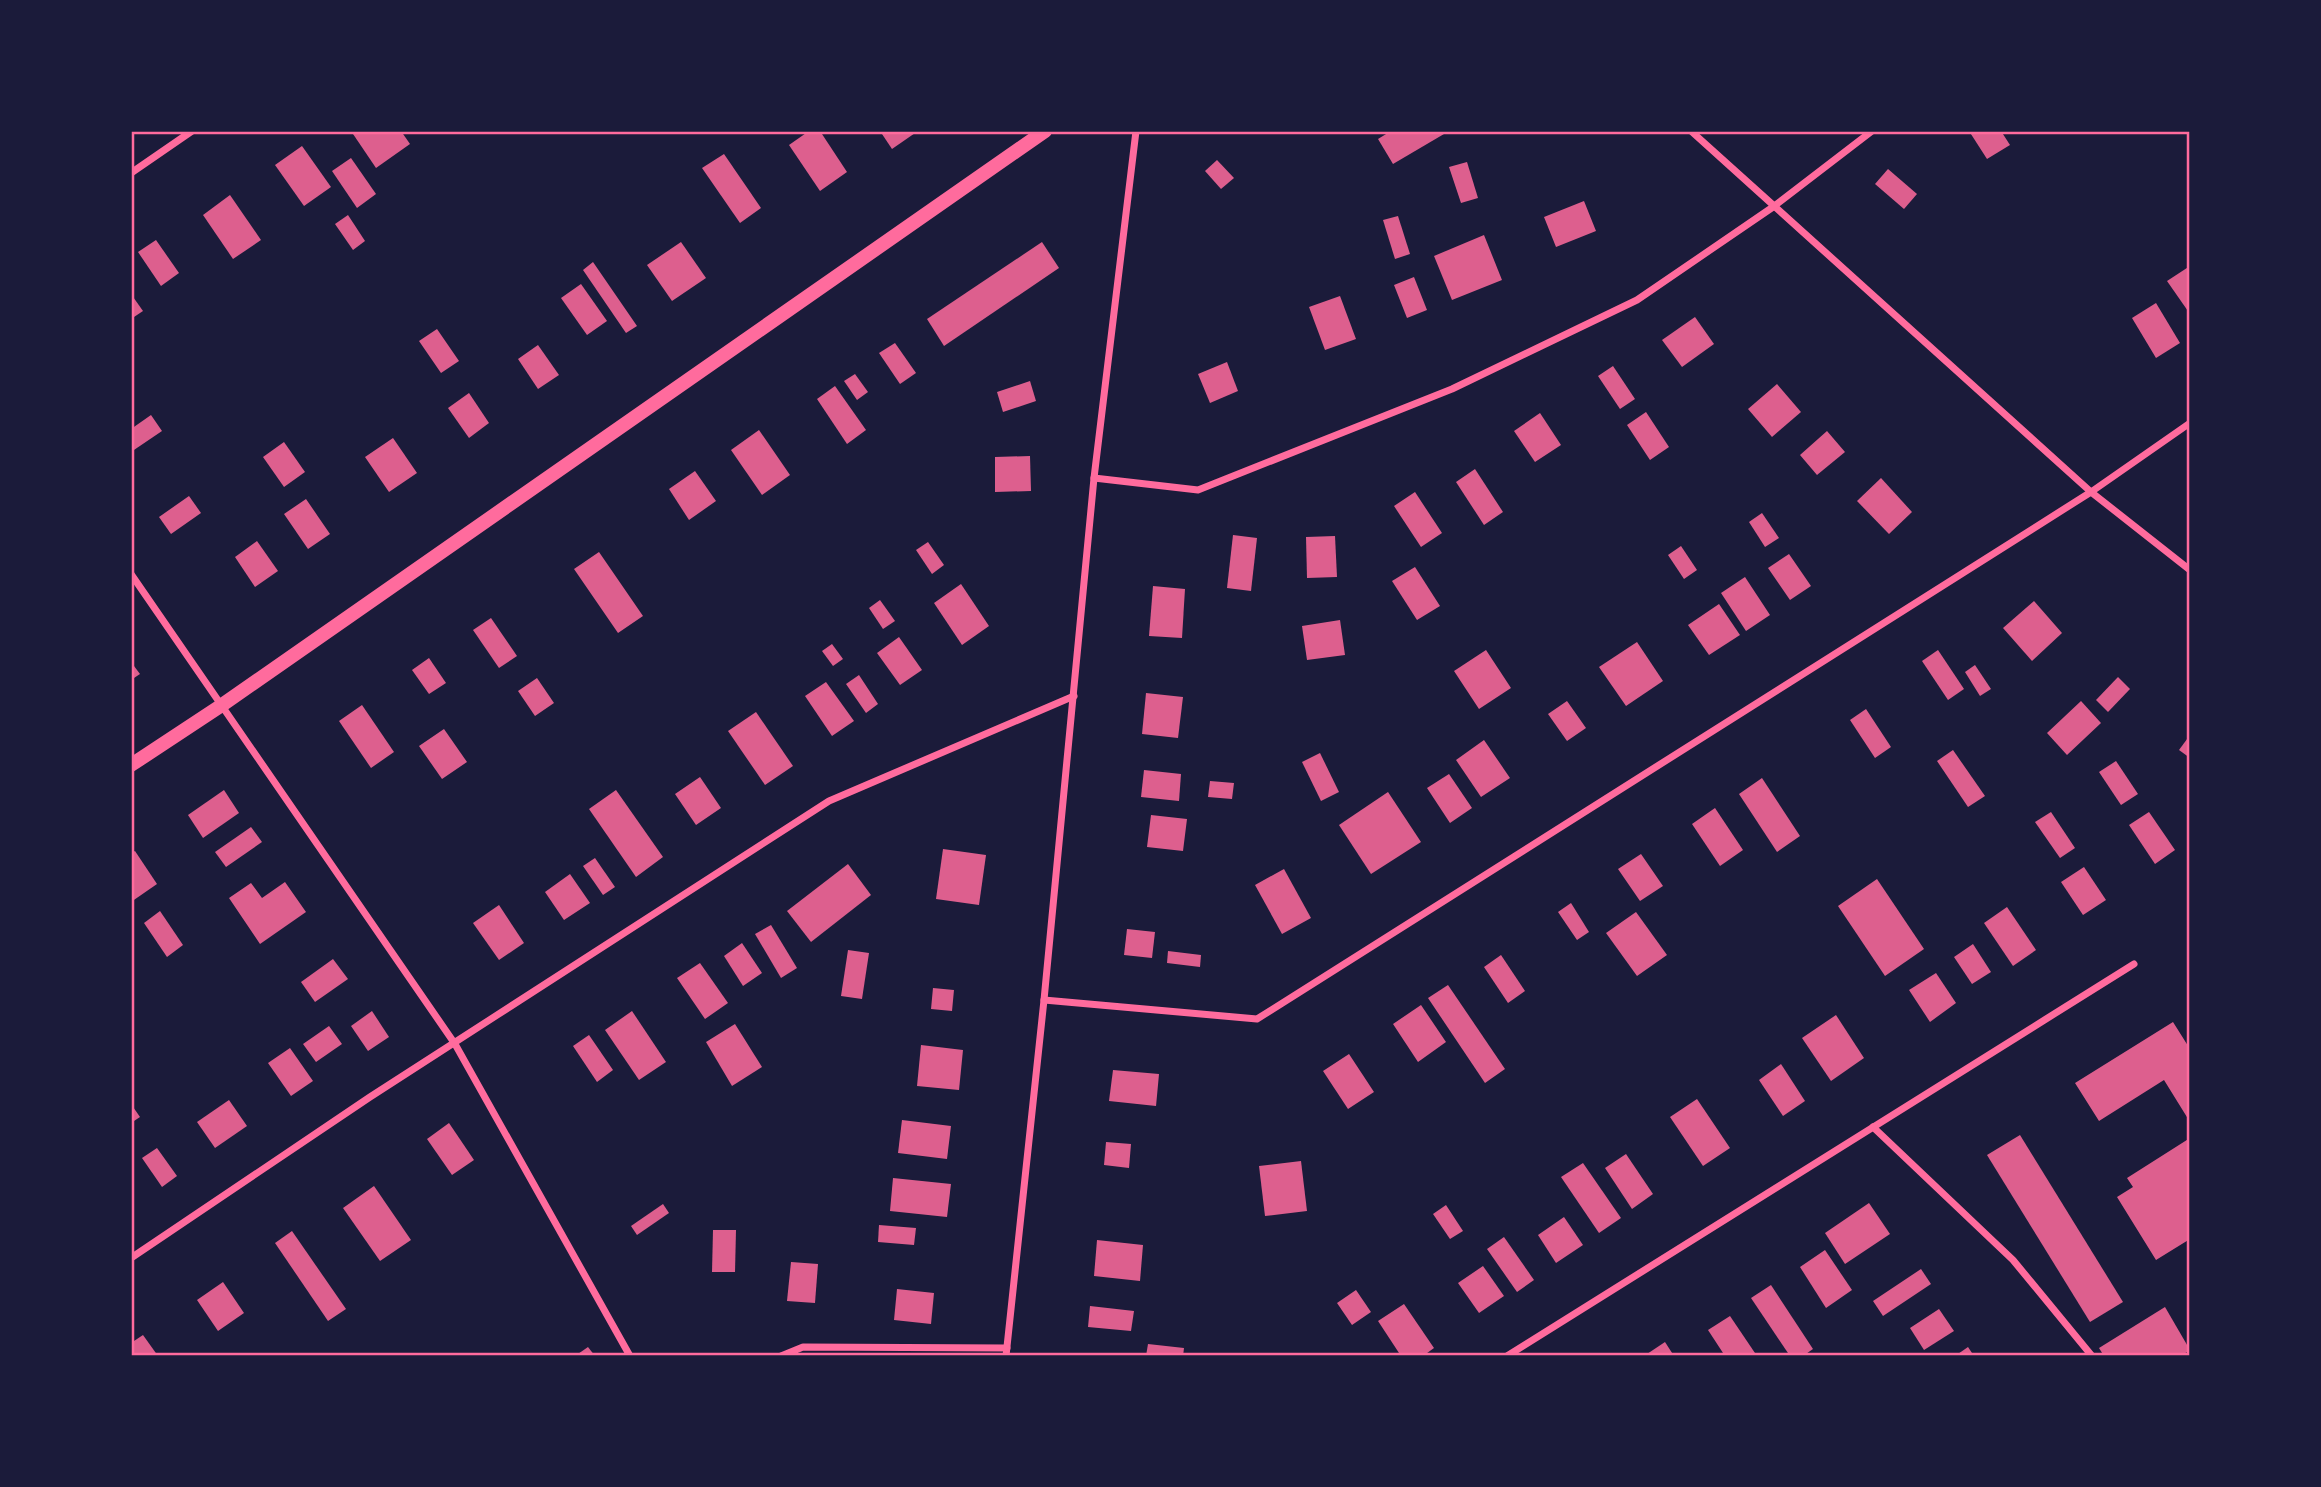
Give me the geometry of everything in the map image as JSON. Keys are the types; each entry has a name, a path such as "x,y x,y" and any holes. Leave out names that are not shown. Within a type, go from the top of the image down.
{"main road":[{"path":"131,765 222,705 1045,131"}],"street":[{"path":"131,173 192,131"},
{"path":"781,1356 803,1347 1006,1352 1044,1000 1094,478 1136,131"},
{"path":"1691,131 2091,492 2190,570"},
{"path":"1094,478 1198,491 1452,389 1637,300 1773,207 1872,131"},
{"path":"1044,1000 1257,1019 2091,492 2190,423"},
{"path":"131,574 455,1044 630,1356"},
{"path":"131,1258 359,1105 829,801 1074,696"},
{"path":"1507,1356 2134,964"},
{"path":"1873,1127 2013,1260 2092,1356"}],"building":[{"path":"351,131 401,131 410,144 376,168"},
{"path":"809,131 820,131 847,172 820,191 789,145"},
{"path":"880,131 918,131 892,149"},
{"path":"1391,131 1442,131 1444,134 1393,164 1378,139"},
{"path":"1969,131 2001,131 2010,145 1987,159"},
{"path":"302,146 331,187 304,206 275,165"},
{"path":"724,154 761,208 740,223 702,168"},
{"path":"351,158 376,194 357,208 332,171"},
{"path":"1217,160 1234,178 1221,189 1205,171"},
{"path":"1467,162 1478,198 1461,203 1449,167"},
{"path":"1888,169 1917,194 1904,209 1875,184"},
{"path":"230,195 261,240 233,259 203,215"},
{"path":"1584,201 1596,231 1556,247 1544,217"},
{"path":"348,215 365,241 353,250 335,224"},
{"path":"1398,216 1410,254 1395,259 1383,220"},
{"path":"1484,235 1502,280 1452,300 1434,256"},
{"path":"156,240 179,273 161,286 138,252"},
{"path":"681,242 706,278 672,301 647,265"},
{"path":"1042,242 1059,268 944,346 927,319"},
{"path":"593,262 637,326 626,333 583,270"},
{"path":"2190,266 2190,314 2167,281"},
{"path":"1414,277 1427,310 1407,318 1394,285"},
{"path":"581,284 607,321 587,335 561,298"},
{"path":"131,294 143,311 131,319"},
{"path":"1340,296 1356,339 1325,350 1309,307"},
{"path":"2156,303 2180,343 2156,358 2132,318"},
{"path":"1695,317 1714,344 1682,367 1662,340"},
{"path":"437,329 459,361 441,373 419,341"},
{"path":"895,343 916,373 900,384 879,353"},
{"path":"538,345 559,375 538,389 518,359"},
{"path":"1227,362 1238,391 1210,403 1198,374"},
{"path":"1613,366 1635,399 1620,409 1598,376"},
{"path":"855,374 868,392 857,400 844,381"},
{"path":"1030,381 1036,401 1003,412 997,392"},
{"path":"1777,384 1801,412 1772,437 1748,409"},
{"path":"835,386 866,430 847,444 817,399"},
{"path":"469,393 489,423 469,438 448,408"},
{"path":"1646,412 1669,447 1650,460 1627,425"},
{"path":"1540,413 1561,445 1535,462 1514,431"},
{"path":"151,415 162,431 131,452 131,429"},
{"path":"759,430 790,475 762,495 731,450"},
{"path":"1827,431 1845,452 1817,475 1800,455"},
{"path":"393,438 417,473 389,492 365,457"},
{"path":"284,442 305,472 284,487 263,457"},
{"path":"1030,456 1031,491 995,492 995,457"},
{"path":"1475,469 1503,512 1484,525 1456,482"},
{"path":"695,471 716,501 689,520 669,489"},
{"path":"1881,478 1912,512 1889,534 1857,501"},
{"path":"1415,492 1442,533 1421,547 1394,506"},
{"path":"189,496 201,513 171,534 159,517"},
{"path":"306,499 330,534 308,549 284,514"},
{"path":"1762,513 1779,538 1765,547 1749,522"},
{"path":"1233,535 1257,538 1251,591 1227,588"},
{"path":"1335,536 1337,577 1307,578 1306,537"},
{"path":"257,541 278,571 255,587 235,557"},
{"path":"928,542 944,565 932,574 916,550"},
{"path":"1681,546 1697,570 1684,579 1668,555"},
{"path":"599,552 643,616 618,633 574,569"},
{"path":"1789,554 1811,586 1790,600 1768,568"},
{"path":"1415,567 1440,606 1417,620 1392,581"},
{"path":"1745,577 1770,615 1746,631 1721,593"},
{"path":"961,584 989,626 962,645 934,603"},
{"path":"1153,586 1185,589 1182,638 1149,636"},
{"path":"880,600 895,621 883,629 869,608"},
{"path":"2034,601 2062,633 2032,661 2003,628"},
{"path":"1719,604 1740,635 1709,655 1688,625"},
{"path":"491,618 517,656 499,668 473,630"},
{"path":"1340,620 1345,655 1307,660 1302,626"},
{"path":"899,637 922,670 900,685 877,653"},
{"path":"1637,642 1663,681 1626,706 1599,667"},
{"path":"832,644 843,659 833,666 822,651"},
{"path":"1486,650 1511,688 1479,709 1454,671"},
{"path":"1938,650 1964,689 1948,700 1922,661"},
{"path":"429,658 446,683 429,694 412,670"},
{"path":"131,662 140,674 131,680"},
{"path":"1975,665 1991,689 1980,696 1965,672"},
{"path":"859,675 878,704 866,713 846,684"},
{"path":"2118,677 2130,689 2108,712 2096,700"},
{"path":"537,678 554,703 535,716 518,691"},
{"path":"826,682 854,721 832,736 805,696"},
{"path":"1146,693 1183,697 1178,738 1142,734"},
{"path":"1567,701 1586,728 1567,741 1548,714"},
{"path":"2081,701 2101,723 2067,755 2047,733"},
{"path":"362,705 394,752 371,768 339,721"},
{"path":"1866,709 1891,747 1875,758 1850,720"},
{"path":"756,712 793,766 765,785 728,731"},
{"path":"444,729 467,762 442,779 419,746"},
{"path":"2190,735 2190,758 2179,750"},
{"path":"1484,740 1510,778 1481,797 1456,760"},
{"path":"1953,750 1985,796 1968,807 1937,761"},
{"path":"1320,753 1339,792 1321,801 1302,762"},
{"path":"2116,761 2138,794 2121,805 2099,772"},
{"path":"1144,770 1181,774 1179,801 1141,797"},
{"path":"1449,774 1472,808 1450,823 1427,788"},
{"path":"700,777 721,808 696,825 675,794"},
{"path":"1762,778 1800,836 1777,852 1739,794"},
{"path":"1210,781 1234,783 1232,799 1208,797"},
{"path":"224,790 239,813 203,838 188,815"},
{"path":"616,790 663,857 636,877 589,809"},
{"path":"1388,792 1421,842 1371,874 1339,825"},
{"path":"1715,808 1743,850 1720,866 1692,824"},
{"path":"2051,812 2075,848 2060,858 2035,822"},
{"path":"2149,812 2175,850 2155,864 2129,825"},
{"path":"1151,815 1187,819 1183,851 1147,847"},
{"path":"251,827 262,842 226,867 215,852"},
{"path":"943,849 986,855 979,905 936,899"},
{"path":"135,851 157,884 131,902 131,853"},
{"path":"1641,854 1663,886 1640,901 1618,869"},
{"path":"595,858 615,887 603,895 583,866"},
{"path":"848,864 871,895 811,942 787,911"},
{"path":"2084,867 2106,900 2083,915 2061,882"},
{"path":"1284,869 1311,918 1282,934 1255,885"},
{"path":"570,874 590,903 564,920 545,892"},
{"path":"1877,879 1924,949 1885,976 1838,906"},
{"path":"285,882 306,912 260,944 229,898 251,883 262,898"},
{"path":"1571,903 1589,932 1577,940 1558,912"},
{"path":"499,905 524,943 499,960 473,923"},
{"path":"2007,907 2036,950 2013,966 1984,923"},
{"path":"160,911 183,945 167,957 144,923"},
{"path":"1636,912 1667,955 1637,976 1606,933"},
{"path":"771,925 797,968 781,978 755,934"},
{"path":"1127,929 1155,932 1152,958 1124,955"},
{"path":"742,943 762,973 743,986 724,956"},
{"path":"1973,944 1991,972 1972,984 1954,957"},
{"path":"848,950 869,953 862,999 841,996"},
{"path":"1168,951 1201,955 1200,967 1167,963"},
{"path":"1501,955 1525,991 1508,1003 1484,967"},
{"path":"333,959 348,979 315,1002 301,982"},
{"path":"700,963 728,1003 705,1019 677,978"},
{"path":"1936,973 1956,1003 1930,1022 1909,990"},
{"path":"1448,985 1505,1069 1485,1083 1428,998"},
{"path":"933,988 954,990 952,1011 931,1009"},
{"path":"1421,1005 1446,1042 1418,1062 1393,1024"},
{"path":"372,1011 389,1037 368,1051 351,1026"},
{"path":"632,1011 666,1062 639,1080 605,1030"},
{"path":"1836,1015 1864,1058 1831,1081 1802,1038"},
{"path":"2173,1022 2190,1049 2190,1122 2164,1080 2099,1121 2075,1083"},
{"path":"735,1024 762,1067 732,1086 706,1042"},
{"path":"329,1026 342,1044 316,1062 303,1044"},
{"path":"589,1035 613,1070 597,1082 573,1046"},
{"path":"921,1045 963,1050 959,1090 917,1086"},
{"path":"290,1048 313,1081 291,1096 268,1063"},
{"path":"1349,1054 1374,1092 1348,1109 1323,1071"},
{"path":"1781,1064 1805,1101 1783,1116 1759,1080"},
{"path":"1113,1070 1159,1074 1156,1106 1109,1101"},
{"path":"1697,1099 1730,1148 1703,1166 1670,1117"},
{"path":"229,1100 247,1126 215,1148 197,1122"},
{"path":"131,1104 140,1117 131,1123"},
{"path":"902,1120 951,1126 947,1159 898,1153"},
{"path":"449,1123 474,1160 452,1175 427,1139"},
{"path":"2020,1135 2123,1302 2090,1322 1987,1155"},
{"path":"2190,1138 2190,1239 2156,1260 2117,1197 2133,1187 2127,1178"},
{"path":"1106,1142 1131,1144 1129,1168 1104,1165"},
{"path":"157,1148 177,1176 162,1187 142,1158"},
{"path":"1626,1154 1653,1194 1632,1209 1605,1168"},
{"path":"1301,1161 1307,1211 1265,1216 1259,1166"},
{"path":"1583,1163 1621,1218 1599,1233 1561,1177"},
{"path":"893,1178 951,1184 947,1217 890,1211"},
{"path":"374,1186 411,1240 380,1261 343,1208"},
{"path":"1869,1203 1890,1234 1845,1264 1825,1233"},
{"path":"663,1204 669,1213 637,1235 631,1226"},
{"path":"1446,1205 1463,1231 1450,1239 1433,1214"},
{"path":"1564,1217 1583,1245 1556,1263 1538,1235"},
{"path":"879,1225 916,1228 914,1245 878,1242"},
{"path":"713,1230 736,1230 735,1272 712,1272"},
{"path":"292,1231 346,1309 328,1321 275,1243"},
{"path":"1504,1237 1534,1280 1517,1292 1487,1249"},
{"path":"1097,1240 1143,1245 1140,1281 1094,1276"},
{"path":"1825,1250 1852,1290 1826,1308 1800,1267"},
{"path":"791,1262 818,1264 815,1303 787,1301"},
{"path":"1483,1266 1504,1296 1479,1313 1458,1283"},
{"path":"1921,1269 1931,1284 1883,1316 1873,1301"},
{"path":"223,1282 244,1313 218,1331 197,1300"},
{"path":"1771,1285 1813,1349 1803,1356 1790,1356 1751,1298"},
{"path":"897,1289 934,1293 931,1324 894,1320"},
{"path":"1356,1290 1371,1312 1352,1325 1337,1303"},
{"path":"1404,1304 1434,1348 1423,1356 1401,1356 1378,1321"},
{"path":"1090,1306 1134,1311 1131,1331 1088,1327"},
{"path":"2165,1307 2190,1350 2181,1356 2104,1356 2099,1348"},
{"path":"1939,1309 1954,1331 1924,1350 1910,1328"},
{"path":"1730,1316 1757,1356 1725,1356 1708,1330"},
{"path":"143,1335 158,1356 131,1356 131,1343"},
{"path":"1665,1342 1674,1356 1644,1356"},
{"path":"1148,1344 1184,1348 1183,1356 1146,1356"},
{"path":"588,1347 595,1356 575,1356"},
{"path":"1968,1347 1974,1356 1955,1356"}]}
